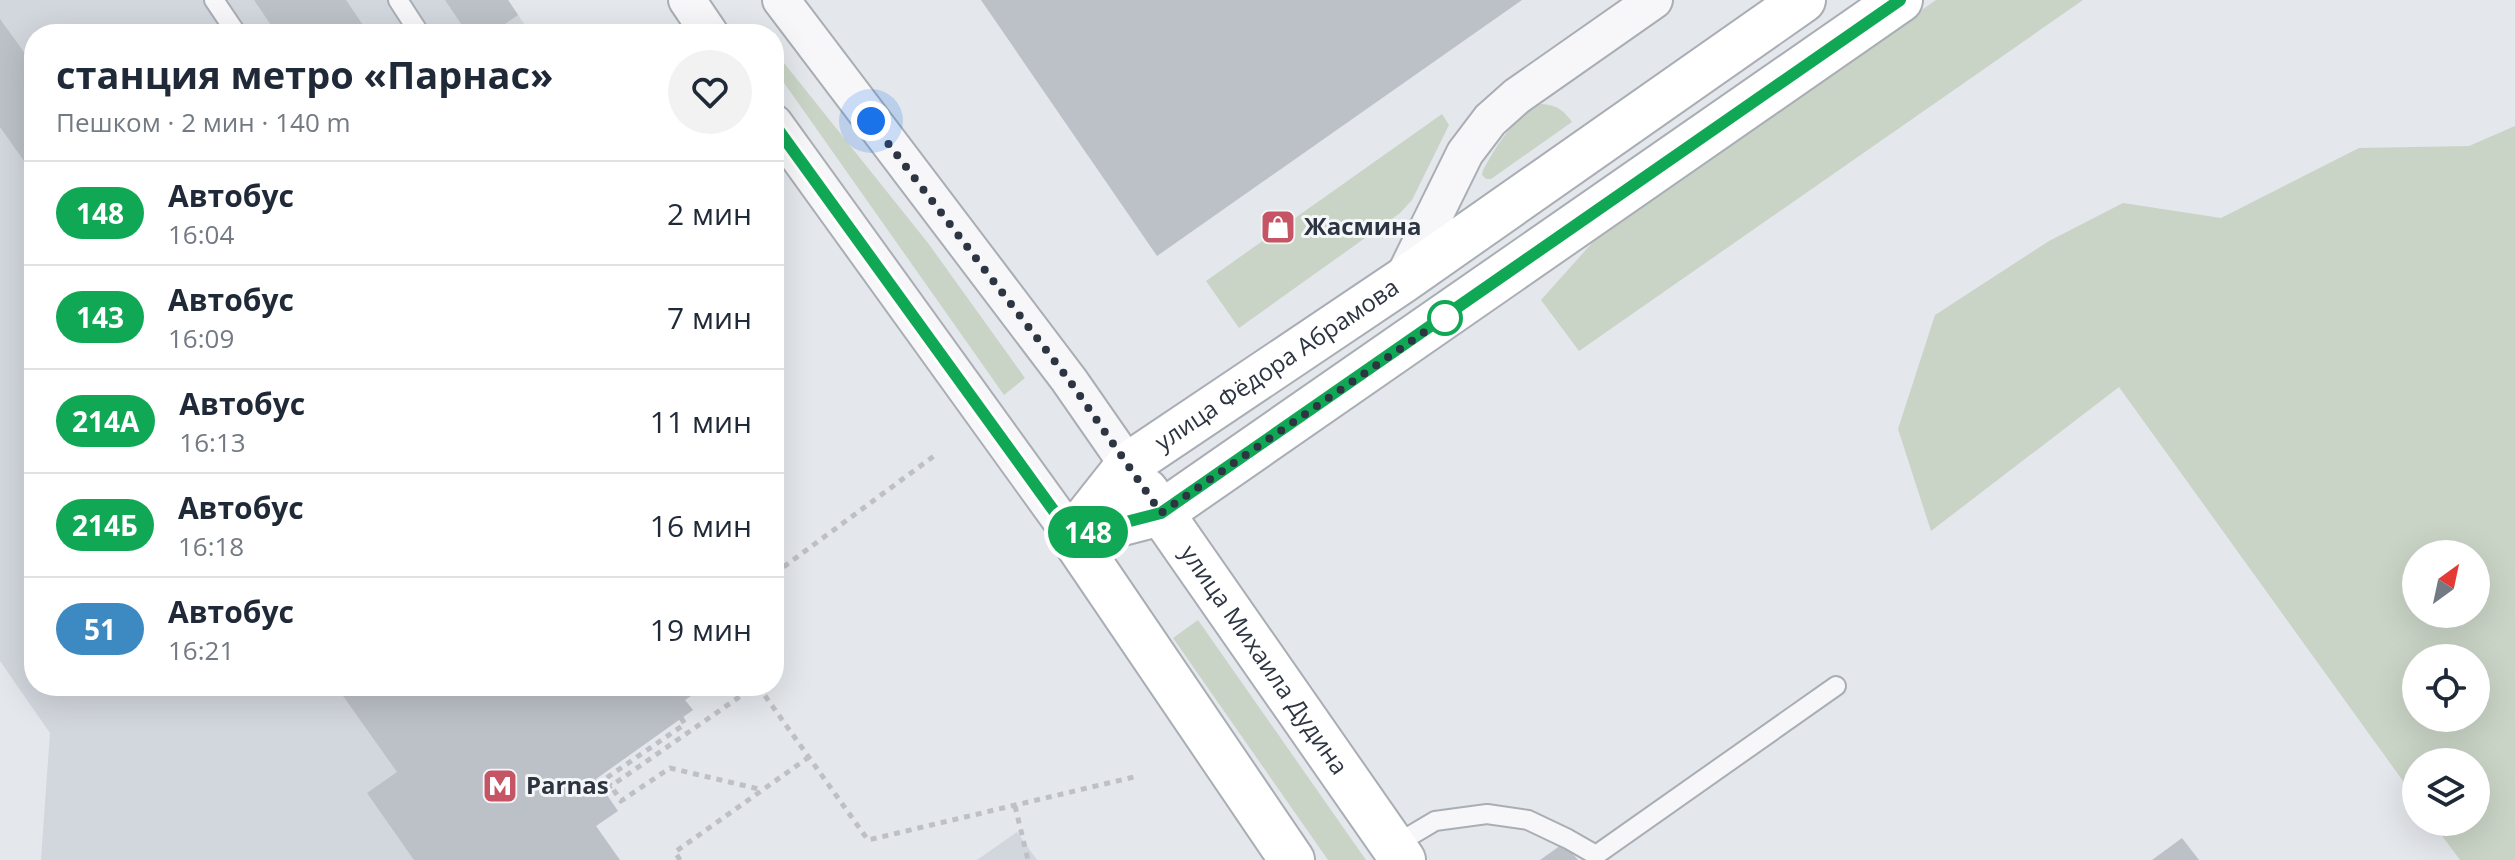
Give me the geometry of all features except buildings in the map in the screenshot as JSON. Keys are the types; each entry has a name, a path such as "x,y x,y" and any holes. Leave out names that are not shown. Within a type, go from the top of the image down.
{"street":[{"path":"687,0 703,24"},
{"name":"улица Михаила Дудина","path":"781,0 1069,380 1398,853"},
{"path":"1402,281 1465,153 1490,120 1517,96 1654,0"},
{"name":"улица Фёдора Абрамова","path":"1072,536 1128,465 1402,281 1803,0"},
{"path":"1072,536 1161,513 1900,0"},
{"path":"784,137 1072,536 1292,860"}],"lane":[{"path":"214,0 230,24"},
{"path":"398,0 414,24"},
{"path":"1398,853 1435,821 1487,814 1528,820 1596,855 1836,686"}],"path":[{"path":"784,567 938,453"},
{"path":"608,788 742,696"},
{"path":"764,696 868,840 1138,776"},
{"path":"681,718 685,724 605,779 608,788 621,801 670,768 763,790"},
{"path":"680,860 675,852 809,757"},
{"path":"1015,806 1028,860"}],"shaded area":[{"path":"0,0 508,0 524,24 24,24 24,696 0,661"},
{"path":"24,696 344,696 460,860 41,860 50,733"},
{"path":"1017,832 1037,860 977,860"}],"green space":[{"path":"1936,0 2083,0 1579,351 1541,300 1601,233"},
{"path":"784,63 928,243 1025,378 1004,395 784,83"},
{"path":"1541,104 1559,109 1572,122 1491,179 1486,179 1482,175 1483,170 1501,141 1514,124"},
{"path":"1442,114 1449,125 1412,200 1400,213 1239,328 1206,281"},
{"path":"2515,126 2515,860 2460,860 2442,836 2490,836 2490,748 2402,748 2402,780 2119,387 1931,531 1898,429 1935,315 2049,241 2123,203 2221,218 2359,148 2469,146"},
{"path":"1198,620 1366,860 1328,860 1173,638"}],"bus line":[{"name":"148","path":"784,138 1072,536 1161,513 1900,0"}],"place":[{"name":"Жасмина","path":"1278,227"},
{"name":"Parnas","path":"500,786"}],"route":[{"path":"871,121 1069,380 1161,513 1445,318"}]}
